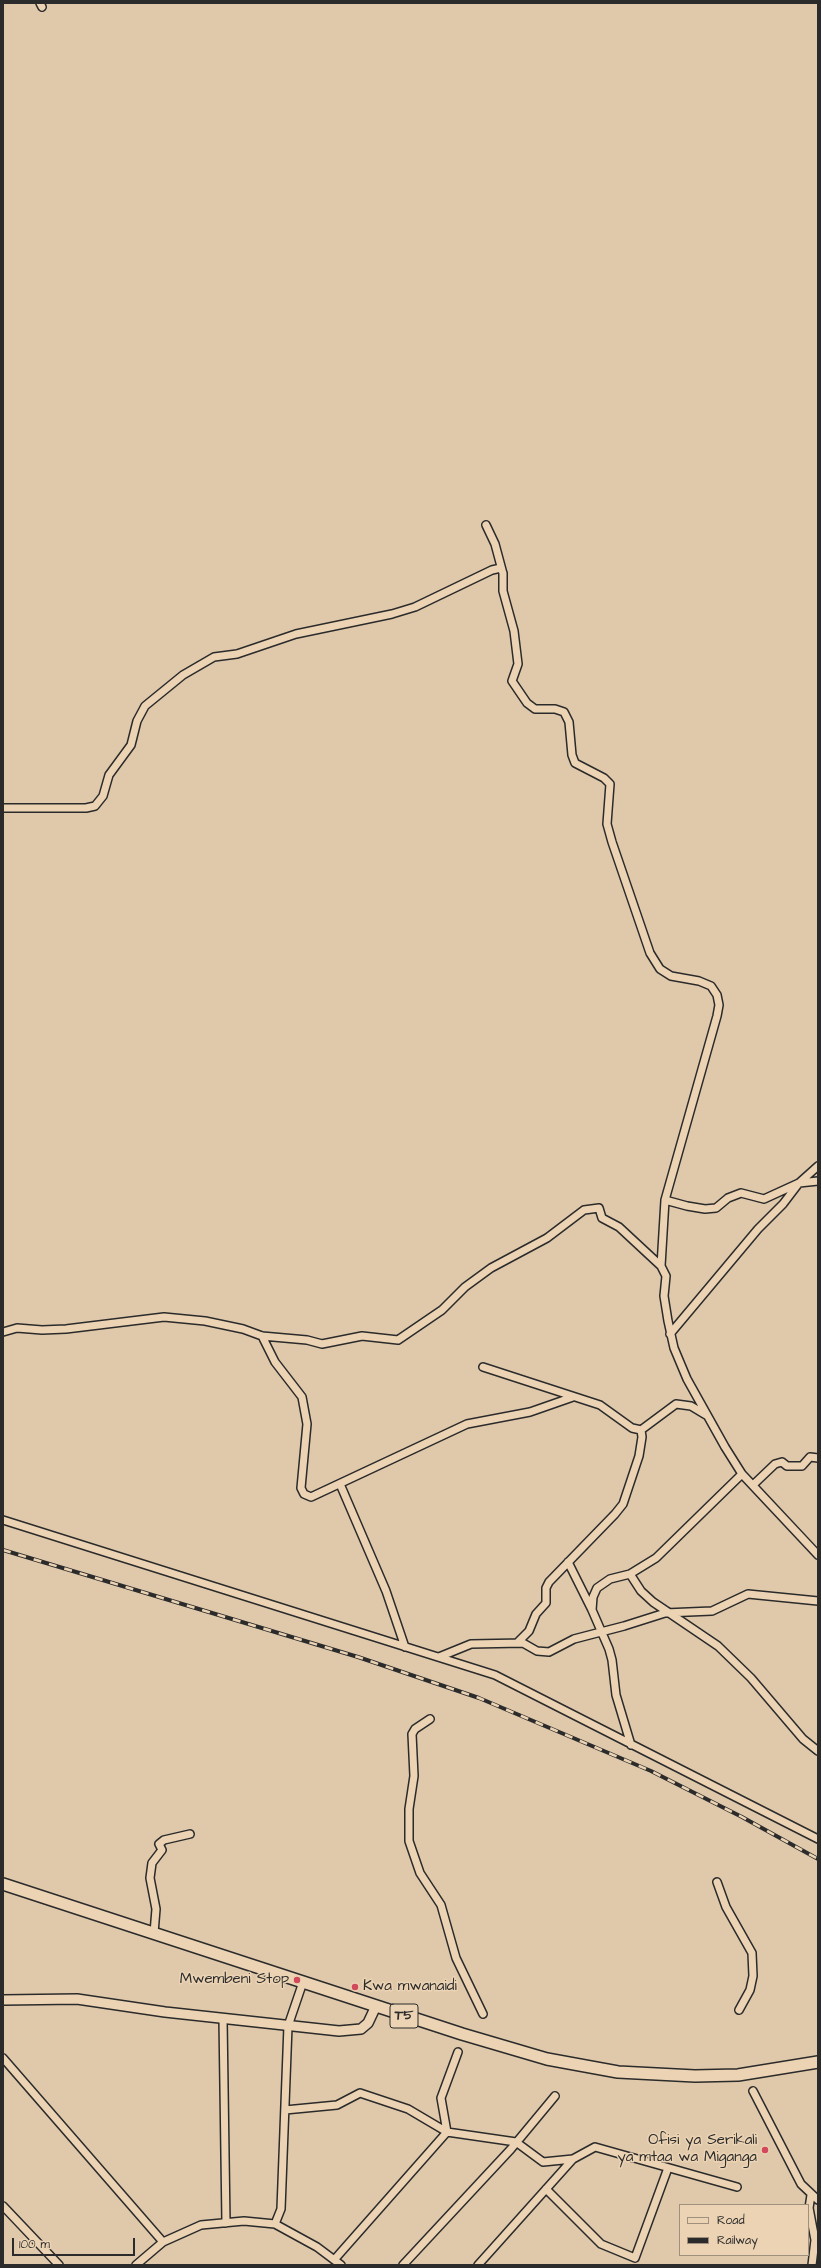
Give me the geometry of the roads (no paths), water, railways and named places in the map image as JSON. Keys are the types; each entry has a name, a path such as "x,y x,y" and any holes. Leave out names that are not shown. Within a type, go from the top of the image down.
{"highway":[{"name":"T5","path":"3,1884 519,2052 554,2061 618,2072 695,2076 738,2075 818,2062"}],"street":[{"path":"486,525 495,544 502,570 503,591 514,631 518,664 512,681 531,707 538,710 555,709 564,712 569,722 572,755 575,763 604,778 610,784 608,824 612,842 650,953 660,969 671,976 710,986 717,995 719,1005 717,1016 665,1200 662,1266 666,1276 664,1296 670,1334 687,1379 706,1415 742,1474 818,1554"},
{"path":"3,808 86,808 95,806 103,796 109,775 131,745 138,718 145,706 183,675 214,657 237,654 296,634 392,614 414,606 496,568 502,570"},
{"path":"670,1334 799,1182 818,1166"},
{"path":"665,1200 693,1207 716,1208 728,1198 741,1193 764,1199 799,1182 818,1181"},
{"path":"3,1332 17,1328 42,1330 66,1329 164,1317 204,1321 243,1329 262,1336 307,1340 322,1344 362,1336 398,1340 442,1310 477,1278 491,1268 547,1238 584,1210 599,1208 602,1218 619,1227 662,1266"},
{"path":"262,1336 276,1362 302,1397 308,1424 301,1488 304,1494 310,1497 467,1424 530,1412 573,1398"},
{"path":"483,1367 573,1398 600,1405 632,1428 641,1430 676,1404 691,1406 706,1415"},
{"path":"517,1643 529,1631 536,1614 546,1603 547,1585 616,1514 623,1504 640,1456 642,1437 641,1430"},
{"path":"753,1485 775,1464 782,1462 787,1466 802,1466 810,1457 818,1458"},
{"path":"592,1610 593,1597 597,1588 610,1580 630,1574 656,1558 742,1474"},
{"path":"340,1484 386,1591 405,1646"},
{"path":"3,1520 495,1675 818,1839"},
{"path":"568,1562 592,1610 612,1660 616,1694 631,1745"},
{"path":"630,1574 641,1591 665,1612 700,1633 718,1646 751,1678 803,1739 818,1751"},
{"path":"439,1658 471,1644 527,1644 537,1652 549,1652 574,1639 601,1633 665,1612 712,1611 748,1594 818,1601"},
{"path":"430,1719 415,1729 412,1734 414,1776 408,1826 409,1841 420,1873 441,1906 456,1958 483,2014"},
{"path":"154,1933 156,1909 150,1878 152,1863 162,1850 159,1844 164,1840 190,1834"},
{"path":"717,1882 726,1907 752,1953 753,1976 750,1990 739,2010"},
{"path":"275,2224 281,2209 288,2026 303,1982"},
{"path":"3,2000 77,2000 322,2030 353,2030 361,2028 368,2023 376,2006"},
{"path":"223,2019 226,2223"},
{"path":"447,2132 441,2098 458,2052"},
{"path":"3,2058 163,2242"},
{"path":"754,2091 801,2184 818,2200"},
{"path":"285,2110 337,2105 360,2093 408,2108 447,2132 516,2142 543,2162 574,2158"},
{"path":"403,2265 516,2142 555,2096"},
{"path":"334,2260 447,2132"},
{"path":"478,2265 574,2158 595,2147 737,2187"},
{"path":"546,2189 601,2244 635,2258 668,2168"},
{"path":"811,2194 809,2208 815,2240 812,2265"},
{"path":"3,2206 59,2265"},
{"path":"136,2265 163,2242 201,2225 244,2221 275,2224 317,2247 341,2265"}],"railway":[{"path":"3,1550 358,1657 479,1698 651,1771 742,1817 818,1859"}],"place":[{"name":"Mwembeni Stop","path":"297,1980"},
{"name":"Kwa mwanaidi","path":"355,1987"},
{"name":"Ofisi ya Serikali ya mtaa wa Miganga","path":"765,2150"}]}
